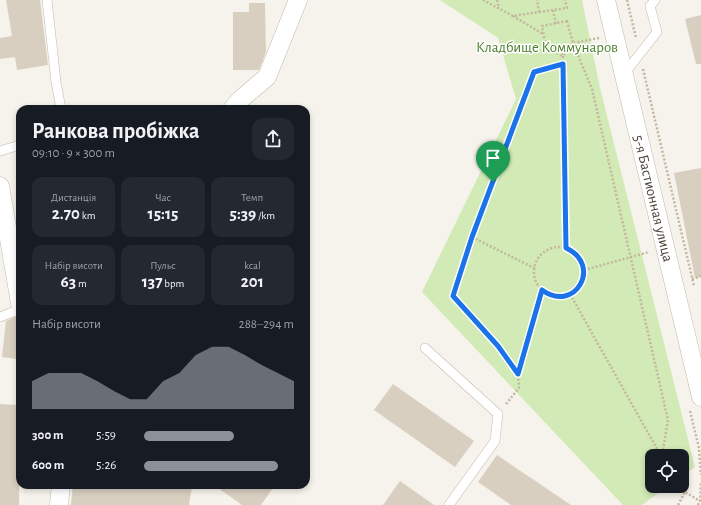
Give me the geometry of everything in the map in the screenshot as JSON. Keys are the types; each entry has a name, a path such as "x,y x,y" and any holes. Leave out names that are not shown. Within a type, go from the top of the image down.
{"street":[{"path":"236,105 267,77 298,0"},
{"name":"5-я Бастионная улица","path":"606,0 701,397"},
{"path":"0,186 16,280"},
{"path":"59,505 60,489"}],"lane":[{"path":"47,0 56,82 60,105"},
{"path":"624,74 657,32 653,3 643,0"},
{"path":"0,151 16,146"},
{"path":"0,317 16,311"},
{"path":"425,348 498,414 495,441 449,505"}],"path":[{"path":"483,0 514,16 543,34"},
{"path":"497,0 499,8"},
{"path":"537,0 539,12"},
{"path":"514,16 567,8 565,0"},
{"path":"627,0 696,294"},
{"path":"553,10 556,24"},
{"path":"563,56 546,48 542,26 567,21 573,43 592,89 668,420 662,449"},
{"path":"566,248 563,56 573,43 604,38"},
{"path":"518,374 498,346 453,296 472,237 534,72 563,64"},
{"path":"472,237 534,268"},
{"path":"557,246 566,248 578,256 584,270 581,284 570,294 555,297 542,290 534,276 534,268 541,253 557,246"},
{"path":"584,270 653,251"},
{"path":"692,278 701,276"},
{"path":"498,414 519,388 518,374 542,290"},
{"path":"570,294 657,449"},
{"path":"698,505 700,501 701,483"},
{"path":"678,505 684,493"},
{"path":"687,493 700,501"}],"green space":[{"name":"Кладбище Коммунаров","path":"440,0 582,0 600,88 695,467 689,471 689,449 645,449 645,493 658,493 642,505 623,505 422,292 516,99 498,38"}],"building":[{"path":"6,0 40,0 48,65 17,70 15,57 0,59 0,38 12,36"},
{"path":"249,3 265,3 266,52 259,70 233,70 233,12 249,12"},
{"path":"701,15 701,64 696,64 685,19"},
{"path":"701,168 701,277 695,278 674,173"},
{"path":"16,317 16,359 2,357 6,321"},
{"path":"393,384 474,441 455,467 374,410"},
{"path":"0,404 16,405 16,489 19,489 19,505 0,505"},
{"path":"497,455 571,505 511,505 478,482"},
{"path":"400,481 434,505 383,505"},
{"path":"73,489 191,489 189,505 71,505"},
{"path":"220,489 272,489 261,505 242,505"}],"route":[{"path":"563,64 566,248 573,251 582,262 584,270 583,277 581,284 576,290 563,297 548,295 542,290 518,374 498,346 453,296 472,237 493,182 534,72 563,64"}]}
